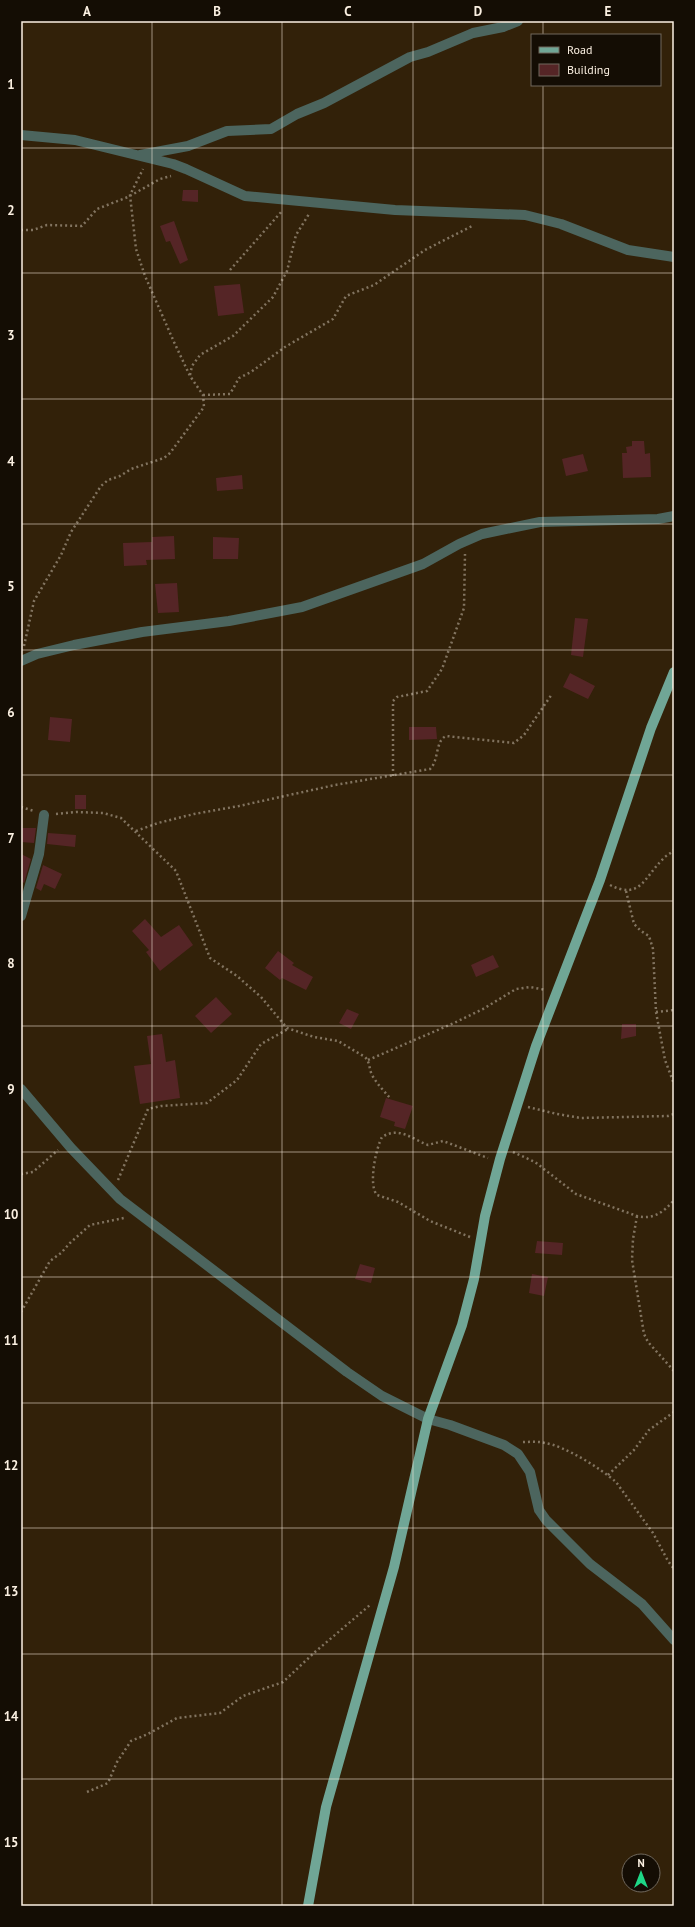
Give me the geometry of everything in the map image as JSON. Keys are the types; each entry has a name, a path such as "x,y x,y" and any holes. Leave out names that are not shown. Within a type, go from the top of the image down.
{"main road":[{"path":"308,1906 326,1807 387,1590 428,1419 462,1325 481,1242 485,1216 500,1159 536,1046 600,880 651,728 674,672"}],"street":[{"path":"135,156 188,146 227,131 269,130 297,114 324,103 410,57 428,52 472,33 504,27 518,21"},
{"path":"21,135 75,140 151,159 192,171 239,194 396,210 525,215 561,224 628,250 674,257"},
{"path":"21,662 37,654 74,645 142,632 229,621 302,607 422,564 468,539 482,534 540,522 658,519 674,516"},
{"path":"21,916 39,854 44,814"},
{"path":"21,1089 66,1142 113,1192 141,1215 353,1376 382,1396 428,1419 504,1445 518,1454 530,1472 539,1510 546,1520 590,1564 642,1604 674,1640"}],"path":[{"path":"21,650 26,640 28,624 34,601 61,555 72,532 101,486 108,480 120,476 131,469 164,458 170,453 203,410 205,403 203,395 190,376 139,261 136,248 130,195 144,168 151,159"},
{"path":"21,230 33,230 47,225 82,226 94,211 117,202 160,179 192,171"},
{"path":"230,270 257,241 291,199"},
{"path":"190,376 192,366 200,355 233,336 273,297 287,271 296,235 308,218 310,202"},
{"path":"203,395 230,394 239,378 251,372 285,347 333,319 346,296 374,285 400,265 442,241 477,224 488,214"},
{"path":"393,776 393,701 397,698 427,691 442,669 464,608 464,557 468,539"},
{"path":"136,832 158,822 194,814 239,806 335,785 393,776 432,767 440,742 444,737 451,736 514,743 524,735 552,694"},
{"path":"21,807 44,814 76,812 110,814 121,818 176,871 210,958 237,976 255,992 288,1029 314,1037 338,1041 368,1060 371,1073 390,1098"},
{"path":"600,880 626,891 640,885 662,860 674,850"},
{"path":"626,891 634,924 649,936 653,949 656,1012 665,1060 674,1084"},
{"path":"368,1060 454,1024 484,1009 516,989 530,987 557,993"},
{"path":"656,1012 674,1010"},
{"path":"113,1192 130,1155 148,1109 161,1106 207,1103 237,1080 261,1044 288,1029"},
{"path":"517,1104 557,1114 581,1118 668,1116 674,1114"},
{"path":"481,1242 430,1220 398,1202 377,1195 372,1184 376,1156 382,1137 393,1132 408,1135 427,1145 443,1141 480,1156 500,1159"},
{"path":"21,1174 33,1172 66,1142"},
{"path":"504,1148 535,1162 576,1194 637,1216 646,1217 660,1214 674,1200"},
{"path":"21,1312 50,1260 90,1225 141,1215"},
{"path":"637,1216 633,1239 632,1260 644,1334 648,1342 674,1371"},
{"path":"608,1475 634,1450 649,1430 674,1412"},
{"path":"504,1445 519,1442 545,1443 570,1453 608,1475 616,1482 645,1522 674,1569"},
{"path":"87,1792 108,1783 117,1762 131,1741 148,1734 180,1716 220,1713 243,1696 286,1680 315,1652 387,1590"}],"building":[{"path":"183,190 198,190 198,202 182,201"},
{"path":"174,221 188,260 180,264 170,241 166,242 160,226"},
{"path":"240,284 244,313 218,316 214,286"},
{"path":"632,441 644,441 645,454 650,453 651,477 623,478 622,453 627,453 626,447 632,446"},
{"path":"583,454 588,471 566,476 562,459"},
{"path":"242,475 243,489 217,491 216,478"},
{"path":"174,536 175,559 146,560 147,565 124,566 123,543 152,542 152,537"},
{"path":"213,537 239,538 238,559 213,559"},
{"path":"177,583 179,612 158,613 155,584"},
{"path":"575,618 588,619 583,657 571,655"},
{"path":"570,673 595,686 588,699 563,687"},
{"path":"50,717 72,719 70,742 48,740"},
{"path":"409,727 436,727 437,739 409,740"},
{"path":"75,795 86,795 86,809 75,809"},
{"path":"21,828 36,828 34,843 21,842"},
{"path":"48,833 76,835 75,847 47,844"},
{"path":"21,854 31,859 24,883 21,881"},
{"path":"43,865 62,874 55,889 44,884 41,891 36,888"},
{"path":"145,919 161,937 179,925 193,945 160,971 146,952 149,950 132,931"},
{"path":"278,951 294,963 292,965 313,977 306,990 282,978 280,980 265,968"},
{"path":"493,955 499,967 476,977 471,965"},
{"path":"216,997 232,1014 211,1033 195,1016"},
{"path":"347,1009 359,1014 351,1029 339,1023"},
{"path":"622,1024 636,1024 636,1036 621,1039"},
{"path":"162,1034 166,1062 175,1060 180,1098 140,1104 134,1066 151,1064 147,1036"},
{"path":"386,1098 413,1106 405,1129 394,1126 395,1122 380,1117"},
{"path":"537,1241 563,1243 562,1255 535,1253"},
{"path":"360,1264 375,1268 371,1283 355,1279"},
{"path":"532,1274 548,1277 544,1296 529,1293"}]}
